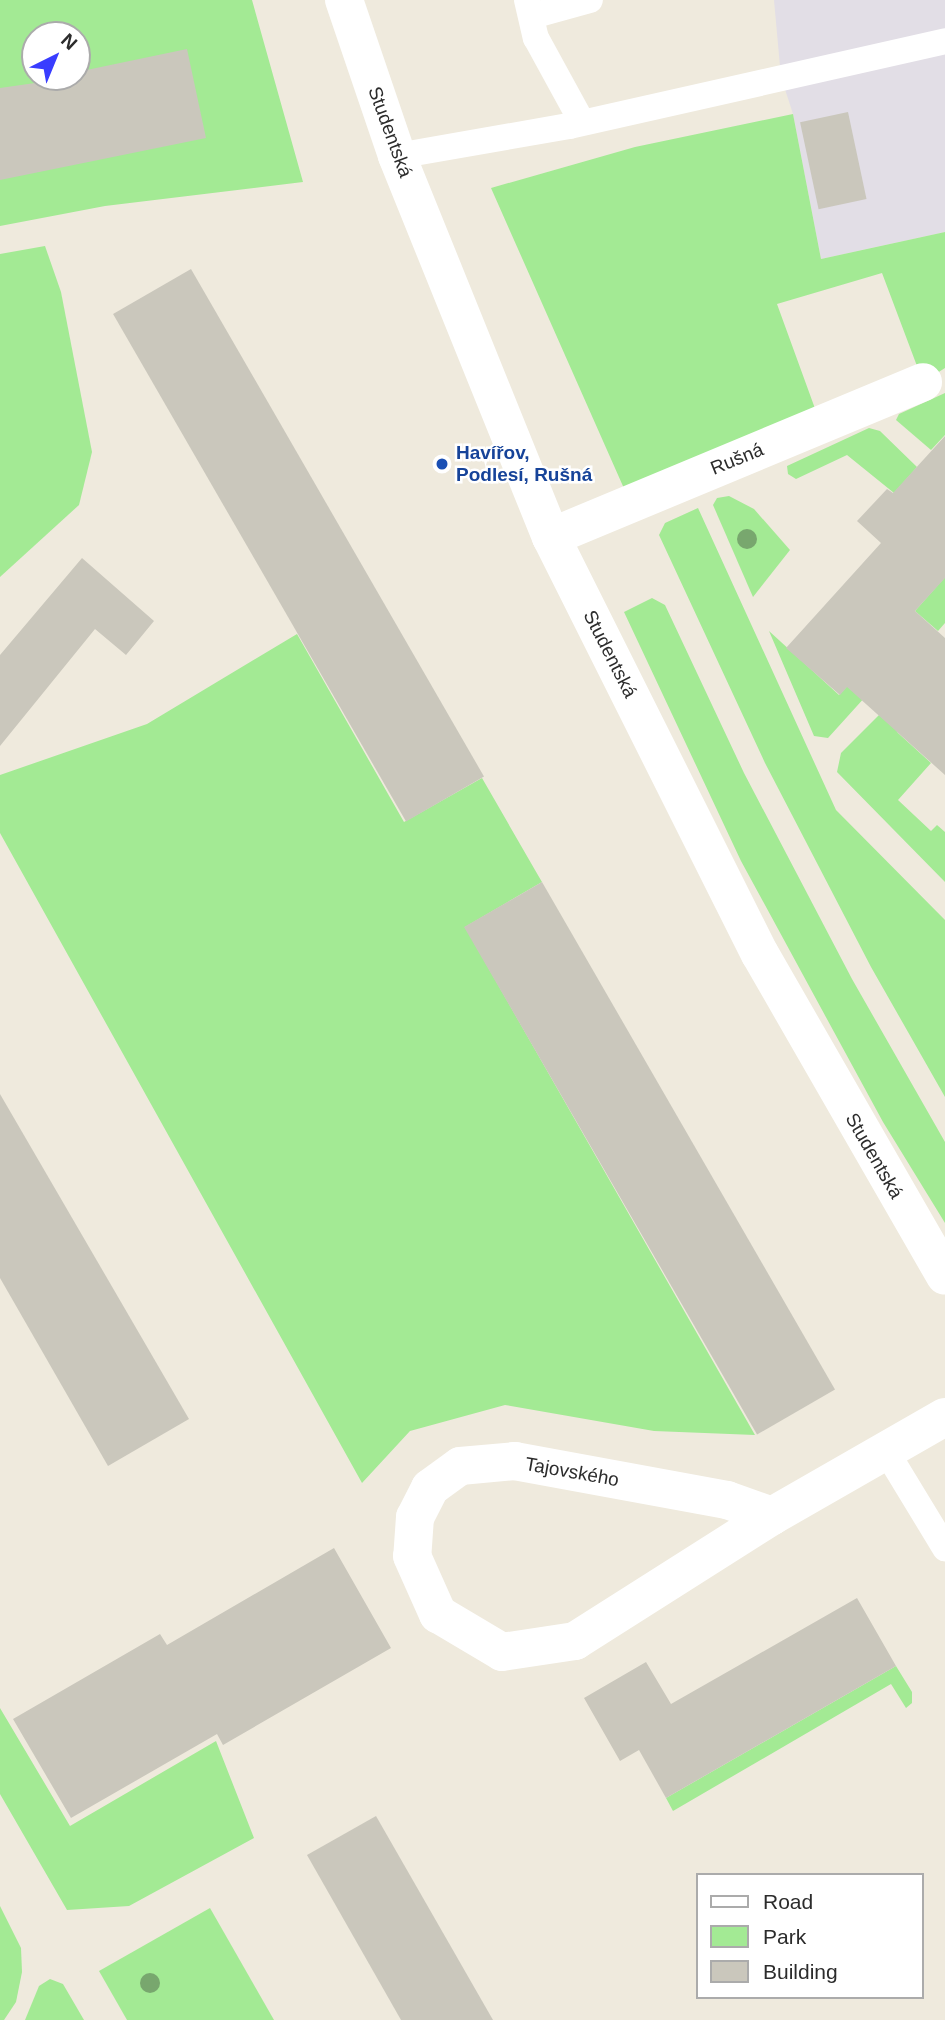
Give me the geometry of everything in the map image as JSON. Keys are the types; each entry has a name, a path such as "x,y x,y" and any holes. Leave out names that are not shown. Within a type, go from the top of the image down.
{"street":[{"name":"Studentská","path":"344,0 397,156 551,537 760,954 945,1276"},
{"name":"Rušná","path":"551,537 923,382"},
{"name":"Tajovského","path":"772,1516 727,1500 514,1461 460,1466 430,1488 415,1517 412,1556 438,1614 502,1652 575,1641 772,1516 945,1417"}],"lane":[{"path":"582,122 537,21 590,0"},
{"path":"397,156 582,122 945,41"},
{"path":"886,1451 945,1548"}],"shaded area":[{"path":"774,0 945,0 945,232 821,259 793,114 781,77"}],"green space":[{"path":"0,0 252,0 303,182 105,206 0,226"},
{"path":"793,114 821,259 945,232 945,368 923,382 882,273 777,304 821,425 630,502 491,188 635,147"},
{"path":"45,246 61,292 92,452 79,505 0,577 0,254"},
{"path":"945,393 945,435 931,450 896,420 899,414"},
{"path":"869,428 880,431 917,467 894,493 847,455 796,479 788,474 787,466"},
{"path":"729,496 754,509 790,550 753,597 713,505 717,498"},
{"path":"698,508 836,810 945,920 945,1097 871,967 765,763 659,535 665,523"},
{"path":"945,577 945,623 938,631 915,611"},
{"path":"652,598 665,605 744,773 852,979 945,1142 945,1223 883,1122 741,861 624,612"},
{"path":"769,631 839,695 851,682 866,696 828,738 814,736"},
{"path":"297,634 404,822 482,778 542,882 465,927 755,1435 654,1431 505,1405 410,1431 362,1483 0,833 0,775 147,724"},
{"path":"883,711 898,733 931,763 898,800 931,831 937,825 945,832 945,882 837,772 841,753"},
{"path":"896,1666 912,1692 912,1703 906,1708 891,1684 673,1811 666,1798"},
{"path":"0,1708 70,1826 216,1741 254,1838 129,1906 67,1910 0,1794"},
{"path":"0,1906 21,1948 22,1972 16,2002 4,2020 0,2020"},
{"path":"210,1908 274,2020 127,2020 99,1971"},
{"path":"50,1979 63,1984 84,2020 25,2020 39,1986"}],"building":[{"path":"187,49 206,138 0,180 0,88 21,85 21,91 91,91 91,69"},
{"path":"848,112 867,199 819,209 800,122"},
{"path":"191,269 484,776 406,821 113,314"},
{"path":"945,436 945,578 915,611 945,638 945,775 847,687 840,695 786,648 881,543 857,521 887,489 893,493"},
{"path":"82,558 154,621 126,655 95,629 0,746 0,655"},
{"path":"542,882 835,1389 757,1434 464,927"},
{"path":"0,1094 189,1419 108,1466 0,1278"},
{"path":"334,1548 391,1648 223,1745 217,1734 71,1818 13,1719 160,1634 167,1645"},
{"path":"857,1598 896,1666 666,1798 639,1750 620,1761 584,1698 646,1662 671,1704"},
{"path":"376,1816 493,2020 401,2020 307,1855"}],"place":[{"name":"Havířov, Podlesí, Rušná","path":"442,464"}]}
